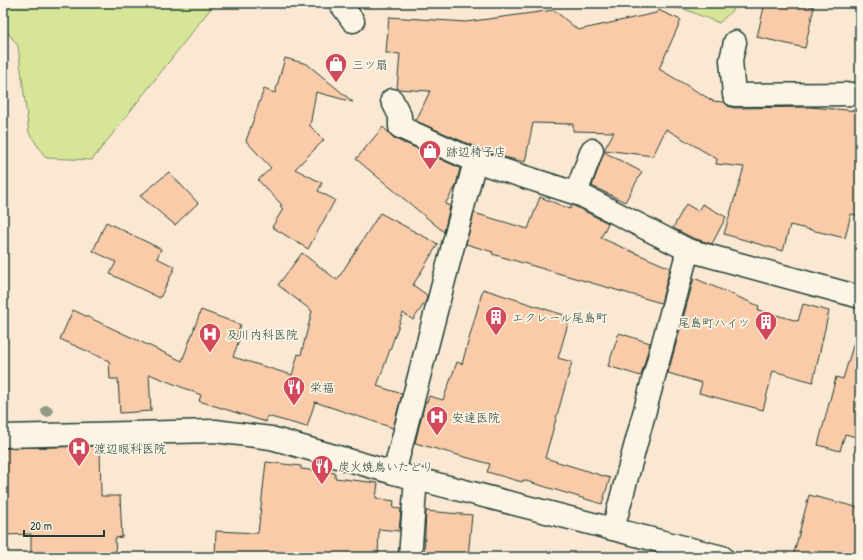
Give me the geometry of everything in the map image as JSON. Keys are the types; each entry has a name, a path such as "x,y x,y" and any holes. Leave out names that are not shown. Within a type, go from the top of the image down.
{"street":[{"path":"340,3 353,21"},
{"path":"735,42 731,60 734,95 860,94"},
{"path":"392,100 400,116 400,128 475,161 576,193 688,250 860,297"},
{"path":"576,193 592,150"},
{"path":"394,473 475,161"},
{"path":"613,529 688,250"},
{"path":"3,436 208,431 231,432 271,438 394,473 722,557"},
{"path":"410,557 416,478"}],"green space":[{"path":"3,3 215,3 92,160 46,158 29,133 18,46 3,26"},
{"path":"634,3 740,3 719,23 684,9"}],"building":[{"path":"765,3 795,3 814,7 805,48 757,37"},
{"path":"554,10 578,30 656,13 658,10 681,20 659,69 713,101 724,102 728,106 734,108 809,107 860,111 860,216 851,214 845,238 790,225 783,251 724,234 744,167 716,164 717,159 666,129 653,156 604,150 614,132 573,131 573,124 533,123 525,162 480,149 416,121 430,91 397,89 400,54 386,53 389,17 466,22"},
{"path":"285,58 307,64 353,102 316,92 310,126 324,140 295,169 322,183 318,191 335,200 308,249 272,227 283,209 280,206 282,205 258,180 271,168 246,141 264,89 275,93"},
{"path":"383,127 394,138 405,144 460,168 456,186 445,204 450,206 444,232 356,159"},
{"path":"604,152 642,172 625,202 592,186"},
{"path":"169,172 198,203 175,225 140,196"},
{"path":"540,197 570,209 572,205 608,223 601,238 670,268 661,303 492,254 493,252 466,244 474,213 528,229"},
{"path":"686,204 698,211 702,204 726,217 712,244 693,238 673,228"},
{"path":"380,213 438,244 413,285 427,295 426,301 413,320 403,313 377,386 402,394 393,428 315,402 307,427 267,416 266,422 199,401 201,395 149,374 151,411 120,413 118,379 110,379 109,361 60,339 73,310 182,361 201,310 241,325 236,336 240,337 233,357 292,375 298,354 301,355 312,311 278,285 302,253 337,280"},
{"path":"106,222 161,249 157,258 175,267 160,298 110,274 116,262 93,251"},
{"path":"694,278 759,306 758,310 798,321 803,304 829,311 813,382 773,371 763,410 699,393 702,383 668,373"},
{"path":"483,289 570,317 558,358 572,362 545,458 610,478 602,504 523,480 522,482 487,472 490,464 415,443 425,402 427,402 429,396 443,400 457,362 462,364"},
{"path":"619,333 650,343 641,376 608,366"},
{"path":"855,339 860,339 860,438 845,434 840,451 818,445 836,377 843,379"},
{"path":"100,446 101,496 120,496 122,537 115,538 116,557 31,557 31,534 3,535 3,448"},
{"path":"266,462 301,466 301,469 335,473 335,478 378,483 376,498 394,501 393,508 401,509 399,531 379,529 378,557 215,557 216,531 258,533"},
{"path":"809,495 860,508 860,557 793,557"},
{"path":"426,511 472,515 468,557 424,557"}],"place":[{"name":"三ツ扇","path":"336,84"},
{"name":"跡辺椅子店","path":"430,170"},
{"name":"エクレール尾島町","path":"496,336"},
{"name":"尾島町ハイツ","path":"766,342"},
{"name":"及川内科医院","path":"210,354"},
{"name":"栄福","path":"294,406"},
{"name":"安達医院","path":"437,436"},
{"name":"渡辺眼科医院","path":"79,468"},
{"name":"炭火焼鳥いたどり","path":"322,486"}]}
